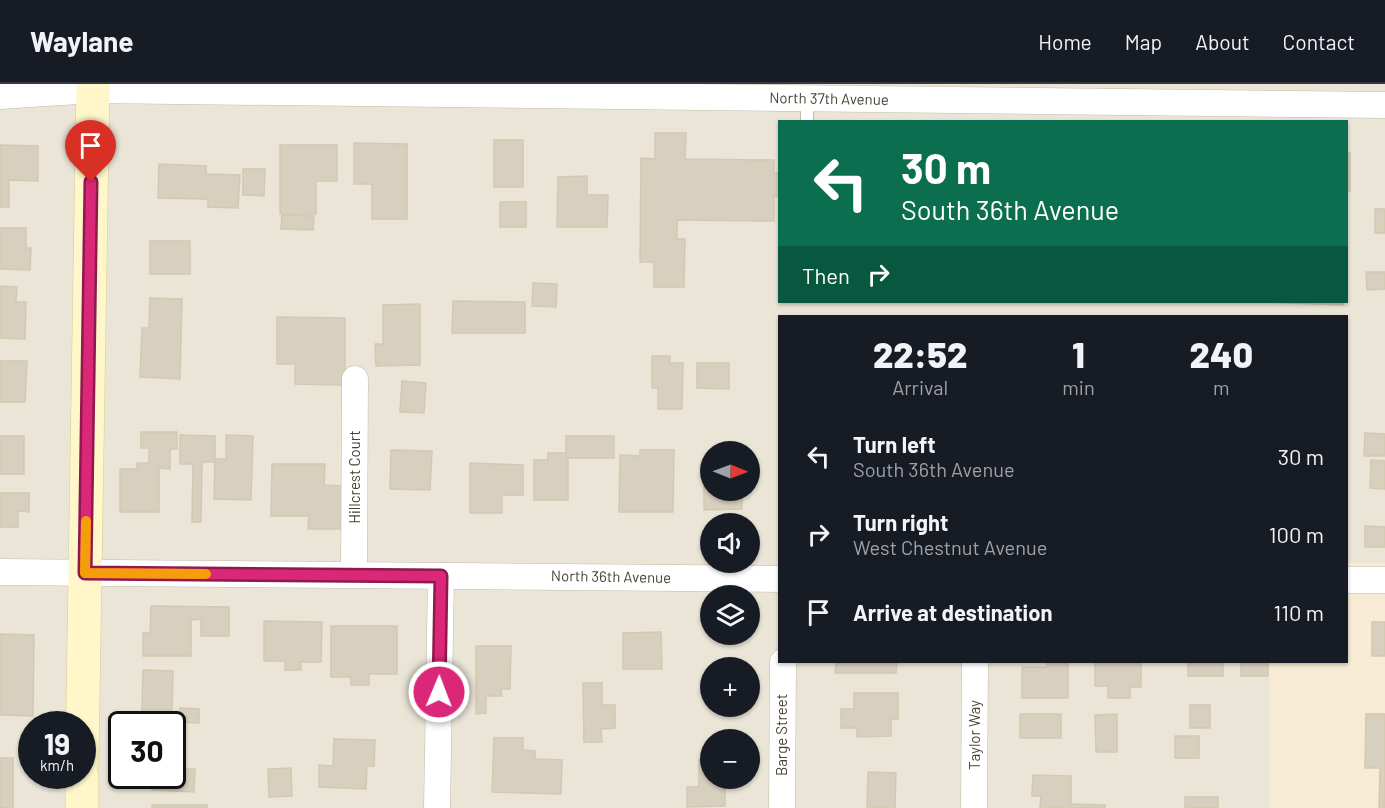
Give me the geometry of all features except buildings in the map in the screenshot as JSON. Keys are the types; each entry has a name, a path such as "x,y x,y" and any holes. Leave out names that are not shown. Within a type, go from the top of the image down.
{"street":[{"name":"North 37th Avenue","path":"0,96 93,87 807,110 1385,105"},
{"path":"83,711 93,87"},
{"name":"Hillcrest Court","path":"354,574 356,379"},
{"name":"North 36th Avenue","path":"0,572 778,579"},
{"path":"437,808 441,576"},
{"path":"1348,580 1385,580"},
{"name":"Barge Street","path":"782,808 783,663"},
{"name":"Taylor Way","path":"974,808 975,663"},
{"path":"82,789 82,808"}],"shaded area":[{"path":"0,84 1385,84 1385,563 1348,563 1348,315 778,315 778,663 1269,663 1269,808 0,808"},
{"path":"1348,563 1385,563 1385,808 1269,808 1269,663 1348,663"}],"slow traffic":[{"path":"86,521 85,573 206,574"}],"route":[{"path":"91,182 85,573 441,576 439,692"}]}
